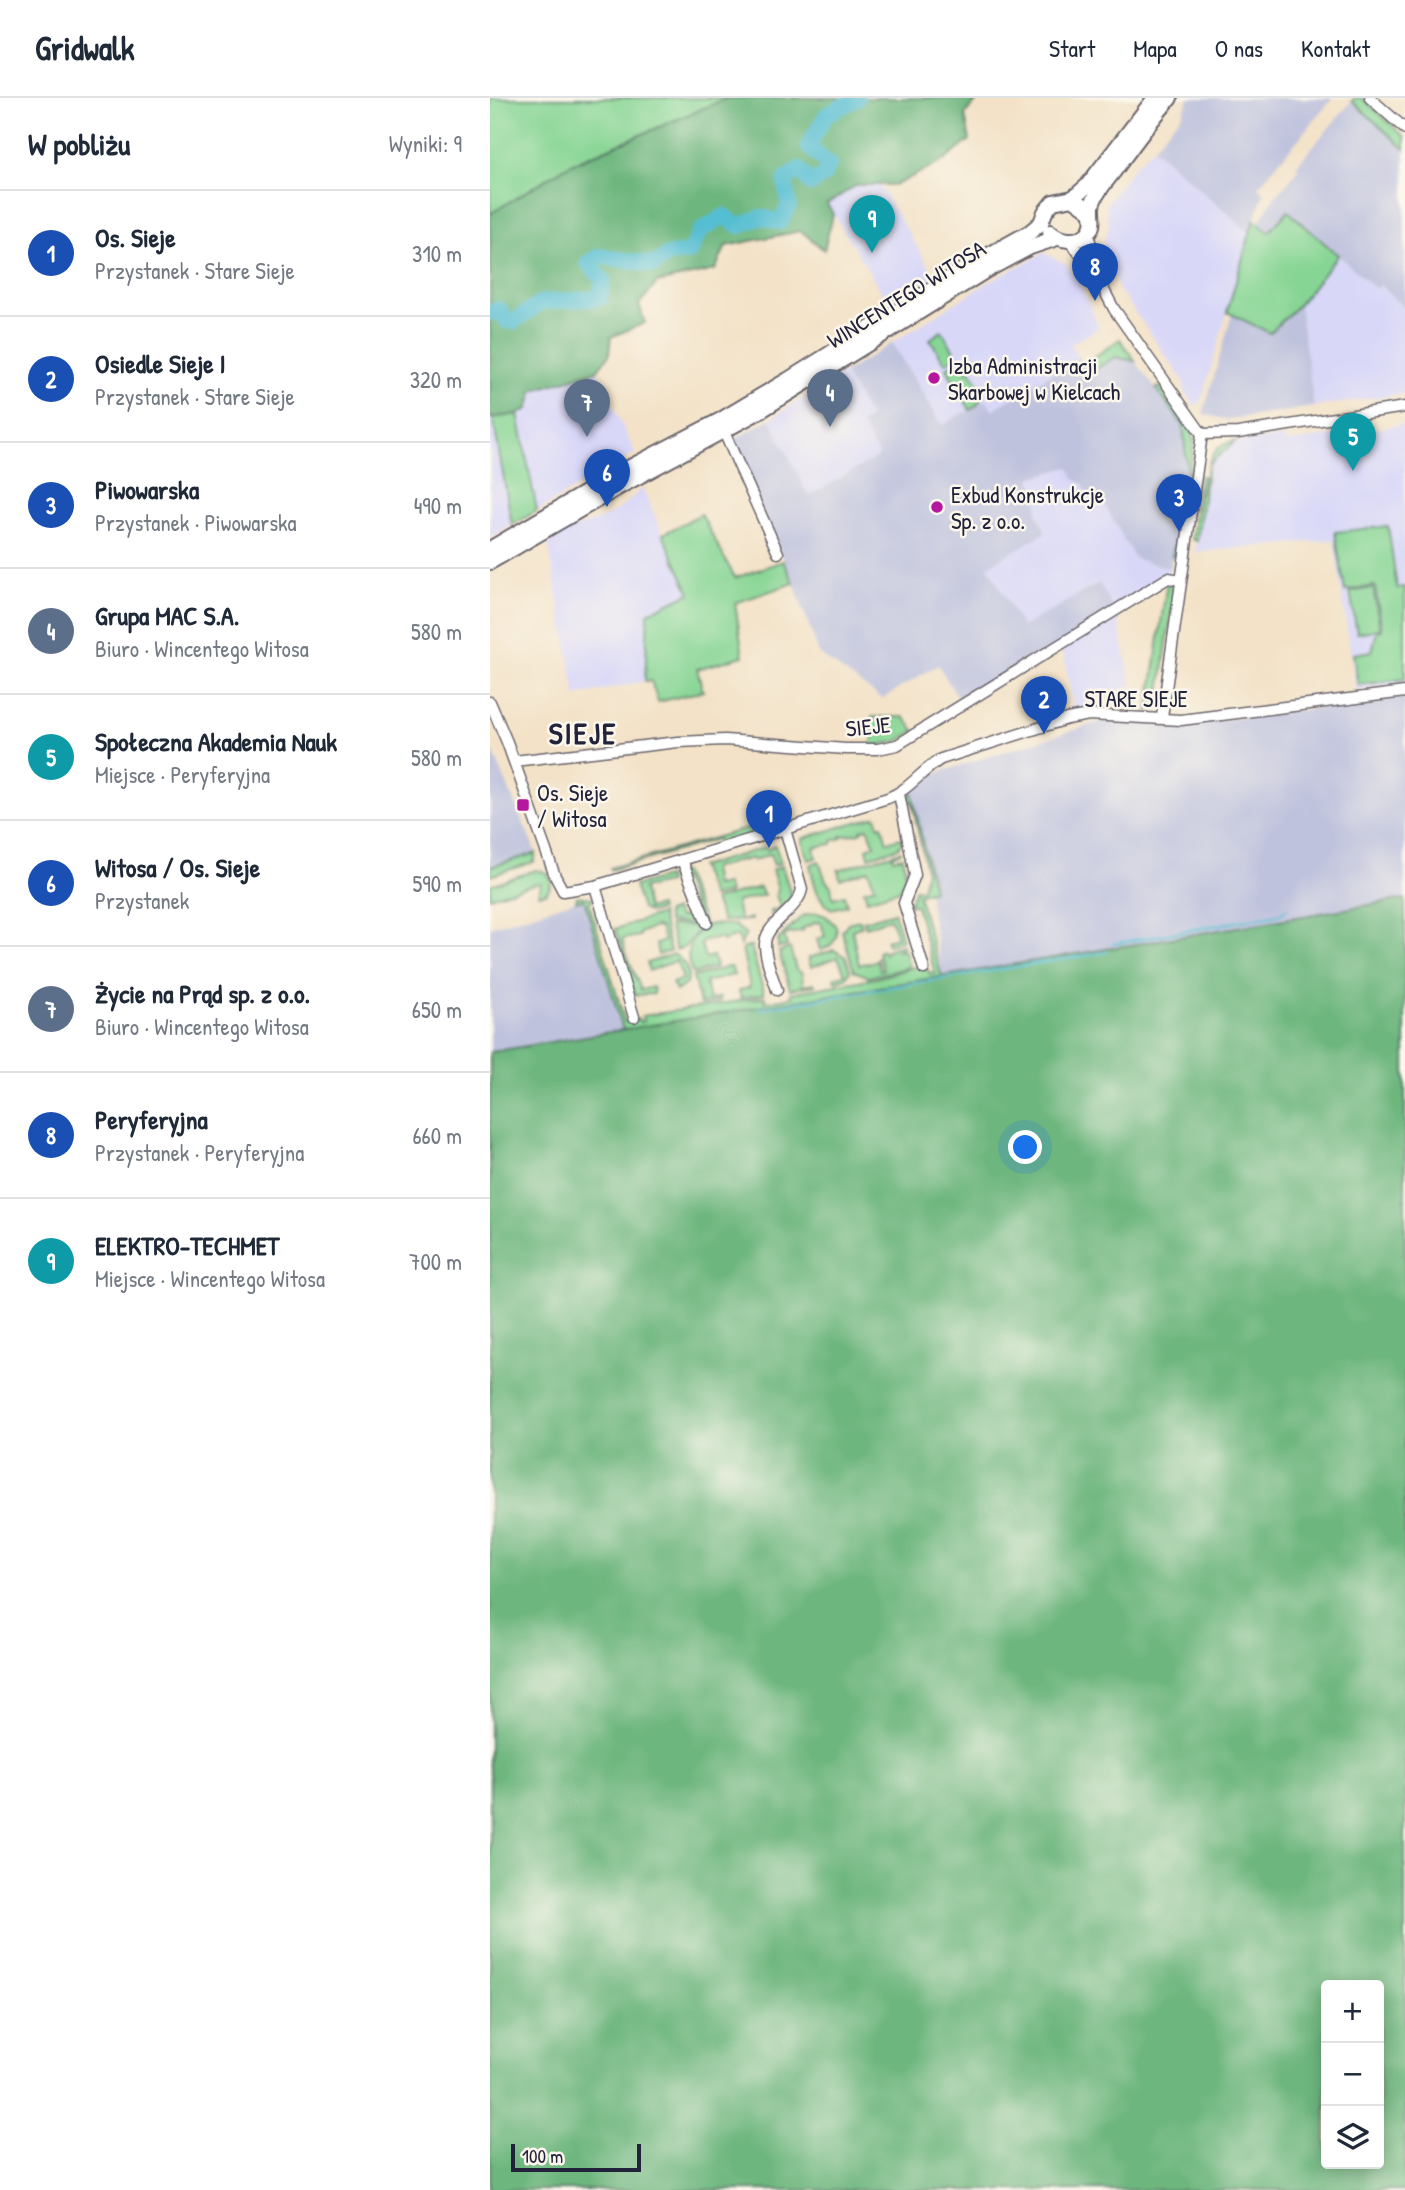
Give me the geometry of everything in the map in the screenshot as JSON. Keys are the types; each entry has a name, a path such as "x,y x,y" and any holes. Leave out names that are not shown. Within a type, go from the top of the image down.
{"main road":[{"path":"1155,98 1090,183 1073,198 1053,202 1045,212 1044,218 1051,234 1063,239 1077,240 1088,233 1093,224 1093,202 1170,98"},
{"path":"1073,198 1092,212"},
{"name":"WINCENTEGO WITOSA","path":"490,549 617,474 719,421 788,380 976,262 1025,236 1038,227 1044,218"},
{"name":"WINCENTEGO WITOSA","path":"490,562 653,467 724,432 985,271 1030,247 1063,239"}],"street":[{"path":"1370,98 1405,129"},
{"path":"1088,233 1096,262 1096,275"},
{"path":"1063,239 1096,275 1114,309 1202,435 1161,718"},
{"path":"1202,435 1238,433 1405,407"},
{"path":"724,432 778,553"},
{"name":"SIEJE","path":"514,761 678,742 725,740 846,749 878,749 897,745 1168,578 1181,580"},
{"name":"STARE SIEJE","path":"514,761 555,876 563,891 595,886 899,794 931,764 941,759 1067,719 1100,714 1181,720 1405,692"},
{"path":"490,702 514,761"},
{"path":"899,794 915,875 904,903 924,969"},
{"path":"777,990 765,950 766,936 797,902 803,889 785,829"},
{"path":"682,860 707,923"},
{"path":"595,886 634,1017"}],"shaded area":[{"path":"1189,98 1333,98 1258,187 1264,193 1250,233 1153,148 1182,114"},
{"path":"1352,101 1405,149 1405,309 1380,285 1376,289 1289,211 1269,233 1258,223 1274,198 1299,169 1296,166"},
{"path":"1153,148 1250,233 1201,402 1195,406 1184,390 1184,382 1118,288 1103,242 1109,226 1106,205 1136,164"},
{"path":"857,185 879,185 935,276 904,296 887,301 827,204"},
{"path":"1044,253 1066,264 1080,283 1099,328 1071,344 1078,357 992,411 986,400 942,425 892,343 990,281"},
{"path":"1338,255 1376,289 1380,285 1405,309 1405,393 1314,407 1299,304"},
{"path":"1299,304 1314,407 1227,420 1203,414 1232,314 1270,333"},
{"path":"892,343 942,425 986,400 993,410 1078,357 1088,374 1115,357 1135,361 1183,425 1188,478 1170,568 1135,559 1103,502 1094,507 1083,484 1074,479 1069,467 1031,478 1038,504 1037,514 1046,532 988,566 1022,627 1099,583 1116,613 963,706 938,665 882,699 819,654 794,583 732,441 770,419 809,496 879,456 861,424 870,418 844,373"},
{"path":"597,371 635,453 537,511 518,414 528,409 534,390"},
{"path":"844,373 870,418 861,424 879,456 809,496 770,419"},
{"path":"490,418 493,418 512,525 490,538"},
{"path":"1405,424 1405,683 1356,690 1334,540 1195,552 1209,465 1229,445 1236,442 1284,437 1286,443"},
{"path":"1069,467 1074,479 1083,484 1094,506 1103,502 1135,559 1170,568 1168,575 1113,608 1098,583 1022,628 987,566 1046,532 1037,514 1038,504 1031,478"},
{"path":"642,488 690,593 648,613 645,681 576,696 548,543 622,507"},
{"path":"1116,613 1132,686 1091,697 1094,710 1075,714 1062,646"},
{"path":"1405,697 1405,899 942,977 912,792 933,774 1103,721 1182,725"},
{"path":"490,748 536,853 490,867"},
{"path":"584,898 623,1030 490,1052 490,927"}],"green space":[{"path":"490,98 728,98 569,165 490,214"},
{"path":"728,98 979,98 965,115 970,140 945,160 896,185 857,185 827,204 833,214 824,250 801,231 726,246 715,270 657,283 639,304 645,323 611,337 609,355 597,371 534,390 528,409 518,414 490,418 490,214 569,165"},
{"path":"1354,98 1362,98 1405,137 1405,149 1352,101"},
{"path":"1288,211 1338,255 1299,304 1270,333 1227,312 1254,220 1269,232"},
{"path":"942,331 957,356 945,363 930,339"},
{"path":"1120,339 1135,361 1115,357 1088,374 1083,365"},
{"path":"968,359 966,371 970,370 981,392 980,401 970,410 946,368"},
{"path":"1159,387 1166,390 1190,425 1194,441 1179,543 1174,556 1188,478 1183,425 1156,389"},
{"path":"518,414 537,511 512,525 493,418"},
{"path":"1236,441 1208,465 1219,448"},
{"path":"1208,466 1197,541 1192,539 1200,476 1203,476 1201,495"},
{"path":"701,514 735,578 783,561 794,583 735,603 743,656 697,669 703,691 658,702 651,681 645,681 648,613 690,593 663,534"},
{"path":"1388,526 1397,588 1405,587 1405,679 1358,685 1353,654 1372,651 1377,631 1382,630 1375,586 1345,591 1335,532"},
{"path":"1167,581 1173,584 1174,594 1159,699 1148,713"},
{"path":"1373,588 1380,629 1357,633 1350,592"},
{"path":"872,717 904,717 915,731 896,742 872,746"},
{"path":"912,792 933,890 918,895 942,977 623,1030 584,899 576,901 577,896 594,898 589,903 625,1022 638,1019 643,1021 642,1016 765,997 766,1002 792,997 791,993 876,978 918,966 928,970 930,974 935,973 916,905 909,905 915,889 922,890 926,870 912,801 908,802 907,797"},
{"path":"876,816 887,842 901,838 898,848 869,857 867,848 875,845 868,828 861,830 861,833 841,836 832,841 832,844 814,847 816,858 808,860 802,840 804,838"},
{"path":"766,823 753,829 754,834 719,844 717,839 611,870 610,868"},
{"path":"775,845 781,863 774,865 770,854 753,861 752,858 742,859 712,868 715,886 726,884 729,893 712,897 700,867 766,847 768,850"},
{"path":"902,851 892,856 893,859 903,857 906,875 900,890 867,900 864,890 875,887 868,870 840,879 838,870"},
{"path":"536,853 534,862 490,876 490,867"},
{"path":"819,861 826,881 831,886 833,898 844,895 847,905 832,909 822,901 816,890 810,865"},
{"path":"782,866 792,898 778,911 771,914 771,911 781,908 772,870"},
{"path":"536,870 545,872 551,879 546,893 538,894 541,884 537,883 490,897 490,885"},
{"path":"683,872 704,922 668,922 666,913 675,910 679,918 696,913 682,878 672,880 671,876"},
{"path":"667,877 668,883 643,888 647,909 659,906 660,910 650,913 642,909 634,886"},
{"path":"760,887 764,895 736,902 740,920 722,921 714,900"},
{"path":"1405,899 1405,2190 490,2190 490,1052"},
{"path":"894,912 902,940 888,945 886,940 897,937 890,918 866,927 864,921"},
{"path":"817,913 826,916 836,926 836,935 831,945 820,950 817,939 825,936 821,923 817,922 802,929 803,931 784,935 787,946 778,948 778,940 802,916"},
{"path":"661,914 670,951 658,955 656,944 664,941 660,928 655,927 640,933 640,936 622,939 625,950 622,951 615,929"},
{"path":"860,920 862,926 852,930 859,965 877,958 880,970 883,969 878,952 882,950 885,954 886,950 902,945 903,948 896,951 905,951 909,967 869,977 854,971 842,931 848,923"},
{"path":"710,924 734,925 746,934 740,945 738,936 722,941 721,938 704,941 701,944 705,958 713,956 716,967 693,974 688,959 690,945 697,934"},
{"path":"669,925 699,928 685,947 676,950"},
{"path":"751,946 764,994 741,998 739,991 750,987 742,949"},
{"path":"790,948 796,969 802,973 803,986 815,985 790,989 779,952"},
{"path":"834,950 846,957 850,971 846,978 837,982 834,978 845,974 838,957 811,967 808,958"},
{"path":"626,953 641,990 653,987 654,994 635,995 622,954"},
{"path":"674,954 684,964 688,975 686,984 676,991 672,983 683,979 676,961 649,971 647,963"},
{"path":"731,967 734,975 705,982 709,1000 720,997 720,1001 700,1004 693,977"}],"waterway":[{"path":"490,313 499,309 507,321 513,322 542,302 600,298 603,280 588,263 599,256 654,265 668,255 690,252 700,231 724,216 739,226 761,217 780,222 789,206 785,180 799,169 811,184 824,175 829,165 808,146 826,115 857,98"},
{"path":"1113,944 1280,914 1287,909"},
{"path":"758,1009 1107,952"}],"place":[{"name":"ELEKTRO-TECHMET","path":"872,253"},
{"name":"Peryferyjna","path":"1095,301"},
{"name":"Izba Administracji Skarbowej w Kielcach","path":"934,378"},
{"name":"Grupa MAC S.A.","path":"830,427"},
{"name":"Życie na Prąd sp. z o.o.","path":"587,437"},
{"name":"Społeczna Akademia Nauk","path":"1353,471"},
{"name":"Witosa / Os. Sieje","path":"607,507"},
{"name":"Exbud Konstrukcje Sp. z o.o.","path":"937,507"},
{"name":"Piwowarska","path":"1179,532"},
{"name":"Osiedle Sieje I","path":"1044,734"},
{"name":"Os. Sieje / Witosa","path":"523,805"},
{"name":"Os. Sieje","path":"769,848"}],"district":[{"name":"SIEJE","path":"583,733"}]}
